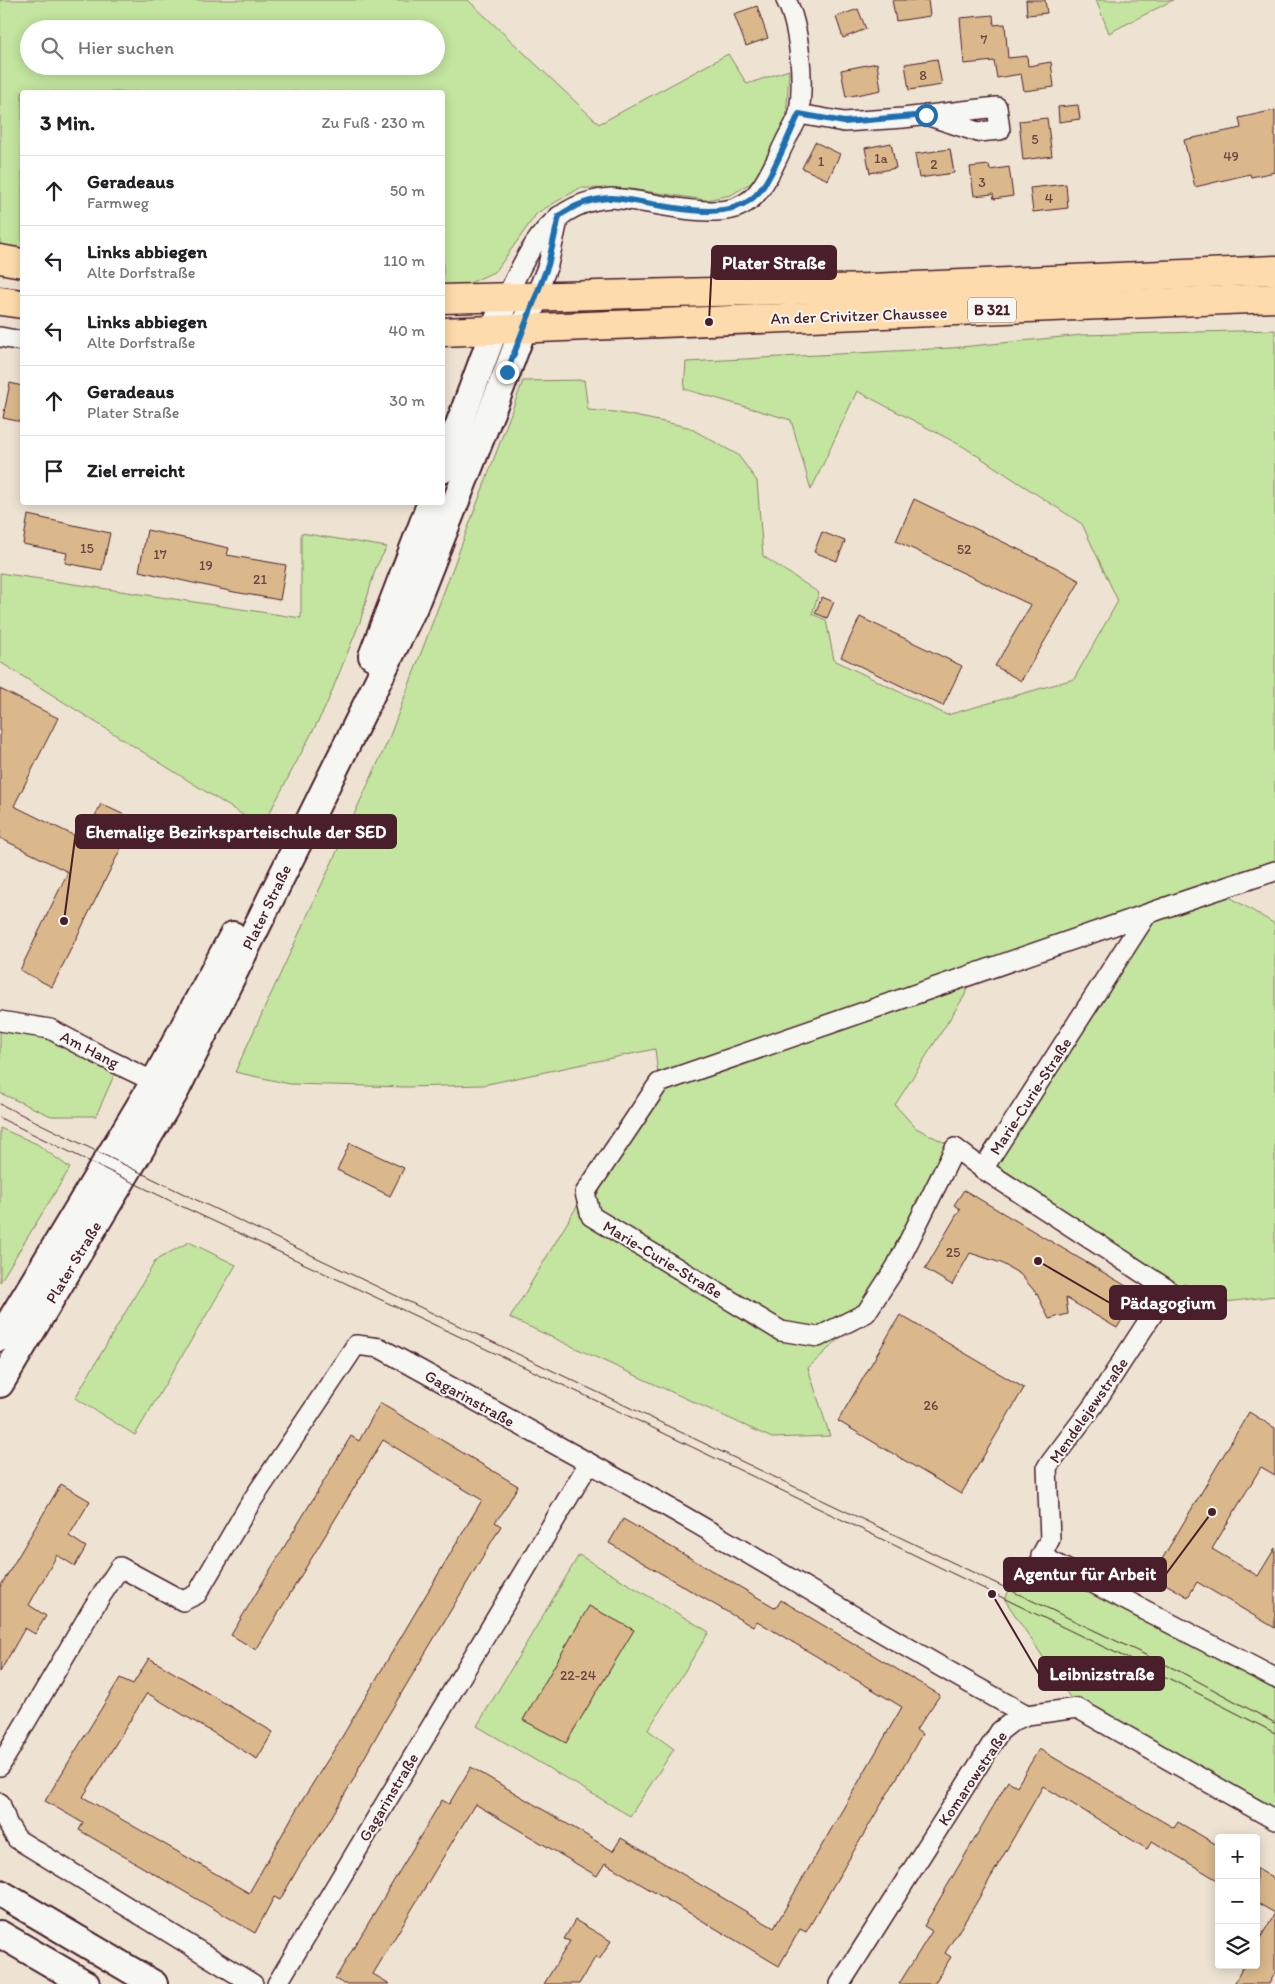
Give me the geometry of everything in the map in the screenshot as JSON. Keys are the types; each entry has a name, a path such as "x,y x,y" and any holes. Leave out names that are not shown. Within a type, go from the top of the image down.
{"main road":[{"path":"0,259 20,263"},
{"name":"An der Crivitzer Chaussee","path":"445,300 860,288 1275,270"},
{"name":"An der Crivitzer Chaussee","path":"445,332 1275,298"},
{"path":"0,301 20,304"}],"street":[{"path":"445,462 506,298 530,249 559,216 587,202 611,198 704,211 731,209 742,205 756,195 799,114 800,63 798,45 792,12 786,0"},
{"path":"799,114 844,122 926,115"},
{"path":"535,297 548,265 559,216"},
{"name":"Plater Straße","path":"0,1384 164,1087 349,741 414,607 535,297"},
{"path":"0,305 20,311"},
{"path":"0,337 20,341"},
{"name":"Plater Straße","path":"0,1338 164,1087 229,943 338,730 381,635 429,505"},
{"name":"Marie-Curie-Straße","path":"1147,914 982,1169 955,1148 896,1266 866,1314 818,1337 781,1331 591,1216 585,1193 659,1083 1147,914 1275,871"},
{"name":"Am Hang","path":"0,1021 50,1029 164,1087"},
{"name":"Mendelejewstraße","path":"982,1169 1167,1289 1093,1406 1047,1467 1050,1539 1041,1556 1275,1678"},
{"name":"Gagarinstraße","path":"0,1766 78,1633 120,1567 183,1602 197,1594 251,1502 356,1345 380,1348 589,1463 276,1984"},
{"path":"589,1463 794,1579 1027,1715"},
{"name":"Komarowstraße","path":"840,1984 1000,1731 1013,1721 1027,1715 1076,1708 1275,1820"},
{"path":"0,1803 7,1823 17,1839 253,1984"},
{"path":"0,1893 154,1984"},
{"path":"0,1934 86,1984"}],"green space":[{"path":"0,0 468,0 599,124 728,54 747,84 789,70 786,125 768,161 751,183 731,195 706,200 630,189 580,188 537,213 496,271 459,288 445,287 445,90 20,90 20,254 0,249"},
{"path":"1096,0 1173,0 1109,33"},
{"path":"1275,330 1275,871 1218,890 1275,924 1275,1296 1218,1303 1185,1284 1167,1289 983,1169 1146,915 970,975 965,995 895,1105 916,1128 955,1148 866,1313 808,1368 830,1436 772,1438 510,1318 585,1193 659,1083 655,1049 483,1085 407,1087 290,1084 235,1072 388,741 523,381 584,380 588,410 615,412 688,427 738,455 757,481 763,556 819,593 812,614 826,620 834,660 947,715 1074,679 1118,601 1082,524 964,447 857,391 811,490 791,420 684,389 686,362 951,348 1082,335"},
{"path":"301,533 387,547 376,567 360,622 325,708 262,827 0,662 0,573 301,618"},
{"path":"0,1021 119,1064 96,1116 51,1116 0,1093"},
{"path":"0,1128 37,1144 70,1168 0,1282"},
{"path":"189,1242 236,1265 135,1435 75,1398 156,1260"},
{"path":"579,1555 709,1632 648,1730 674,1749 630,1816 477,1726"},
{"path":"1041,1556 1275,1678 1275,1820 1077,1708 1005,1600 1014,1578"}],"building":[{"path":"892,0 928,0 930,16 896,21"},
{"path":"1026,0 1045,0 1047,13 1027,15"},
{"path":"757,6 768,38 746,46 734,14"},
{"path":"858,9 866,29 843,38 836,17"},
{"path":"993,15 994,25 1005,24 1008,58 1027,56 1028,66 1051,62 1054,87 1024,91 1021,74 997,78 994,61 964,64 960,18"},
{"path":"937,59 942,85 909,90 905,64"},
{"path":"877,63 881,90 846,97 841,70"},
{"path":"1078,105 1080,119 1059,122 1058,107"},
{"path":"1275,110 1275,172 1251,177 1250,174 1195,187 1184,140 1241,128 1239,118"},
{"path":"1047,118 1052,156 1023,160 1019,121"},
{"path":"815,142 840,154 828,180 802,168"},
{"path":"891,143 896,168 870,173 865,148"},
{"path":"950,149 954,173 919,178 915,154"},
{"path":"989,165 990,170 1009,167 1013,196 994,199 993,194 974,196 970,167"},
{"path":"1066,184 1068,208 1033,212 1030,188"},
{"path":"10,383 20,386 20,422 3,418"},
{"path":"914,499 1080,581 1021,681 995,666 1031,605 896,541"},
{"path":"28,515 110,533 102,570 65,563 67,553 23,544"},
{"path":"147,530 229,548 227,555 286,565 280,600 139,571"},
{"path":"822,532 845,541 837,561 814,552"},
{"path":"822,597 834,602 827,618 815,613"},
{"path":"860,617 962,666 943,706 841,657"},
{"path":"0,689 58,718 14,806 83,840 101,804 135,820 52,987 20,970 68,872 0,838"},
{"path":"350,1143 404,1168 390,1196 337,1170"},
{"path":"964,1190 1138,1293 1117,1328 1066,1298 1068,1314 1049,1319 1037,1294 1020,1274 1001,1263 970,1253 952,1285 925,1269 960,1209 954,1205"},
{"path":"900,1315 1024,1388 961,1494 838,1421"},
{"path":"380,1403 518,1486 495,1522 501,1526 386,1719 325,1828 301,1863 280,1900 274,1897 255,1933 79,1830 83,1823 45,1801 120,1678 133,1684 149,1658 273,1732 257,1759 147,1693 83,1797 249,1893 296,1810 339,1742 482,1500 383,1440 256,1650 231,1635 351,1436 359,1441"},
{"path":"1249,1412 1275,1428 1275,1475 1261,1467 1212,1549 1258,1576 1275,1548 1275,1628 1197,1582 1188,1597 1152,1576"},
{"path":"61,1484 90,1501 69,1536 86,1547 75,1566 57,1555 29,1605 46,1616 35,1634 25,1628 0,1672 0,1587"},
{"path":"623,1519 776,1608 781,1600 940,1695 916,1730 922,1734 806,1932 800,1929 779,1966 605,1863 597,1876 475,1804 373,1974 390,1984 344,1984 335,1979 442,1800 449,1804 471,1767 613,1851 621,1838 774,1928 902,1707 757,1621 753,1627 609,1543"},
{"path":"589,1606 634,1630 566,1743 523,1720"},
{"path":"1039,1749 1174,1828 1178,1822 1215,1844 1215,1879 1152,1841 1147,1849 1043,1786 975,1905 945,1953 951,1957 934,1984 899,1984 932,1931 924,1926 1008,1781 1017,1786"},
{"path":"1260,1870 1275,1879 1275,1913 1260,1904"},
{"path":"1275,1913 1275,1973 1269,1984 1234,1984 1242,1969 1260,1969 1260,1938"},
{"path":"575,1920 611,1941 599,1960 596,1956 579,1984 544,1984 570,1941 564,1939"}],"tram line":[{"path":"0,1104 1181,1672 1275,1723"},
{"path":"0,1118 179,1205 618,1411 1176,1682 1275,1733"}],"place":[{"name":"Plater Straße","path":"709,322"},
{"name":"Ehemalige Bezirksparteischule der SED","path":"64,921"},
{"name":"Pädagogium","path":"1038,1261"},
{"name":"Agentur für Arbeit","path":"1212,1512"},
{"name":"Leibnizstraße","path":"992,1594"}],"route":[{"path":"507,372 548,265 554,246 559,216 568,210 597,199 611,198 704,211 731,209 742,205 756,195 772,170 799,114 844,122 926,115"}]}
